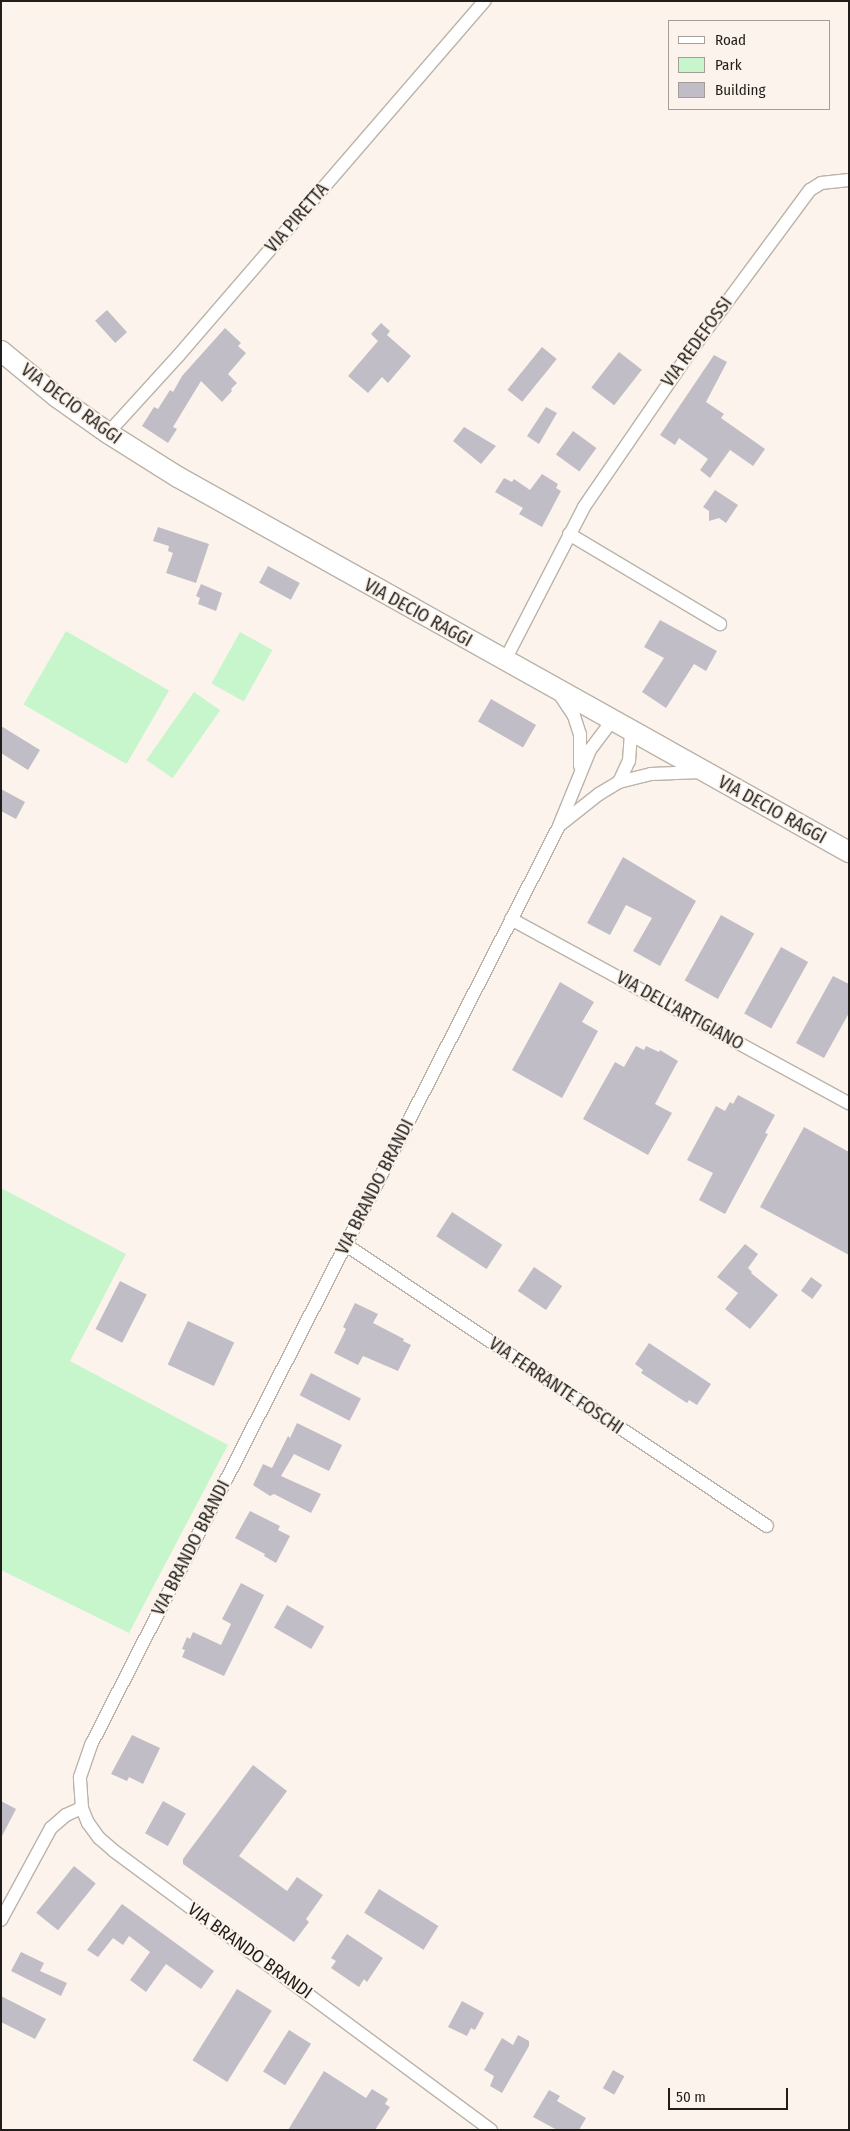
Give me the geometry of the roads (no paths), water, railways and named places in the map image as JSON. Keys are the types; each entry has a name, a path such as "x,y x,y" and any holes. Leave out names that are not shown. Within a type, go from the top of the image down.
{"main road":[{"name":"VIA DECIO RAGGI","path":"1,351 57,397 108,433 178,477 504,662 849,852"}],"street":[{"name":"VIA PIRETTA","path":"108,433 179,355 485,1"},
{"name":"VIA REDEFOSSI","path":"504,662 569,534 612,463 796,205 810,190 821,183 836,179 849,180"},
{"path":"569,534 720,624"},
{"name":"VIA BRANDO BRANDI","path":"556,690 574,716 580,734 581,771"},
{"name":"VIA BRANDO BRANDI","path":"491,2130 113,1850 93,1831 82,1808 80,1777 92,1742 559,826 581,771 596,740 612,721"},
{"path":"619,782 629,761 631,732"},
{"name":"VIA BRANDO BRANDI","path":"559,826 599,794 619,782 651,774 703,772"},
{"name":"VIA DELL'ARTIGIANO","path":"511,919 849,1103"},
{"name":"VIA FERRANTE FOSCHI","path":"346,1246 767,1526"},
{"path":"1,1920 51,1828 66,1816 82,1808"}]}
